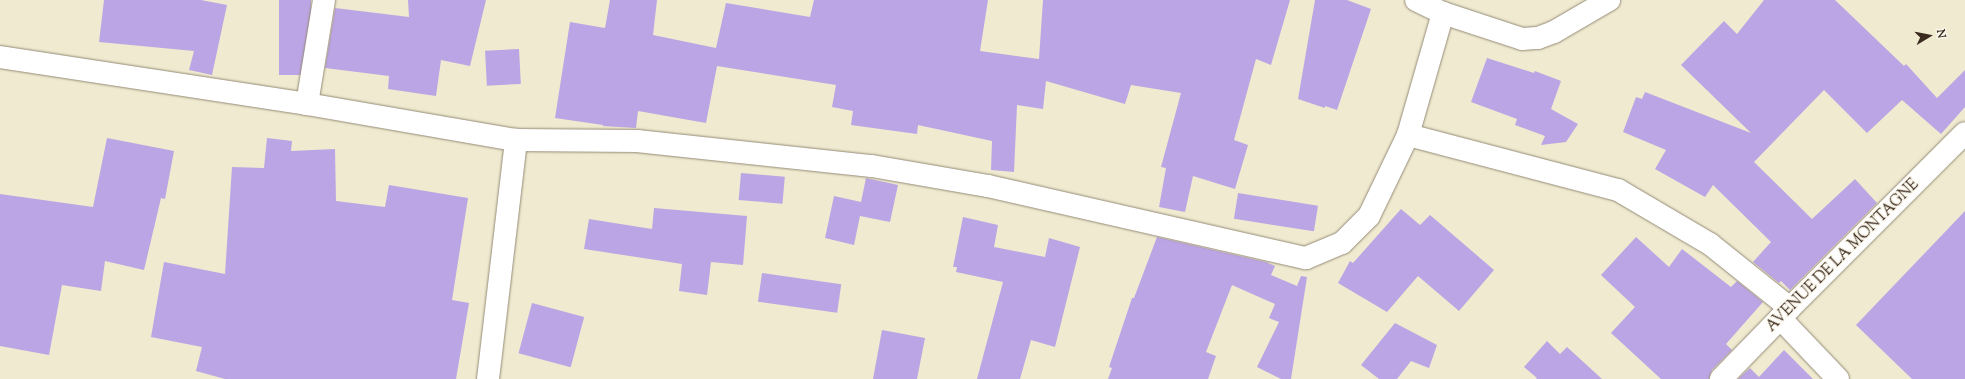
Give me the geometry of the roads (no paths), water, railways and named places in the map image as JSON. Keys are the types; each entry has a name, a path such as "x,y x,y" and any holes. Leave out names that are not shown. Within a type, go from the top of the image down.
{"street":[{"path":"307,104 324,0"},
{"path":"1416,0 1443,13 1522,39 1538,38 1554,32 1609,0"},
{"path":"0,57 307,104 516,140 637,141 872,166 988,186 1306,258 1342,243 1369,216 1408,135 1443,13"},
{"name":"AVENUE DE LA MONTAGNE","path":"1721,379 1965,133"},
{"path":"1408,135 1618,190 1710,244 1785,313 1838,379"},
{"path":"488,379 516,140"}]}
